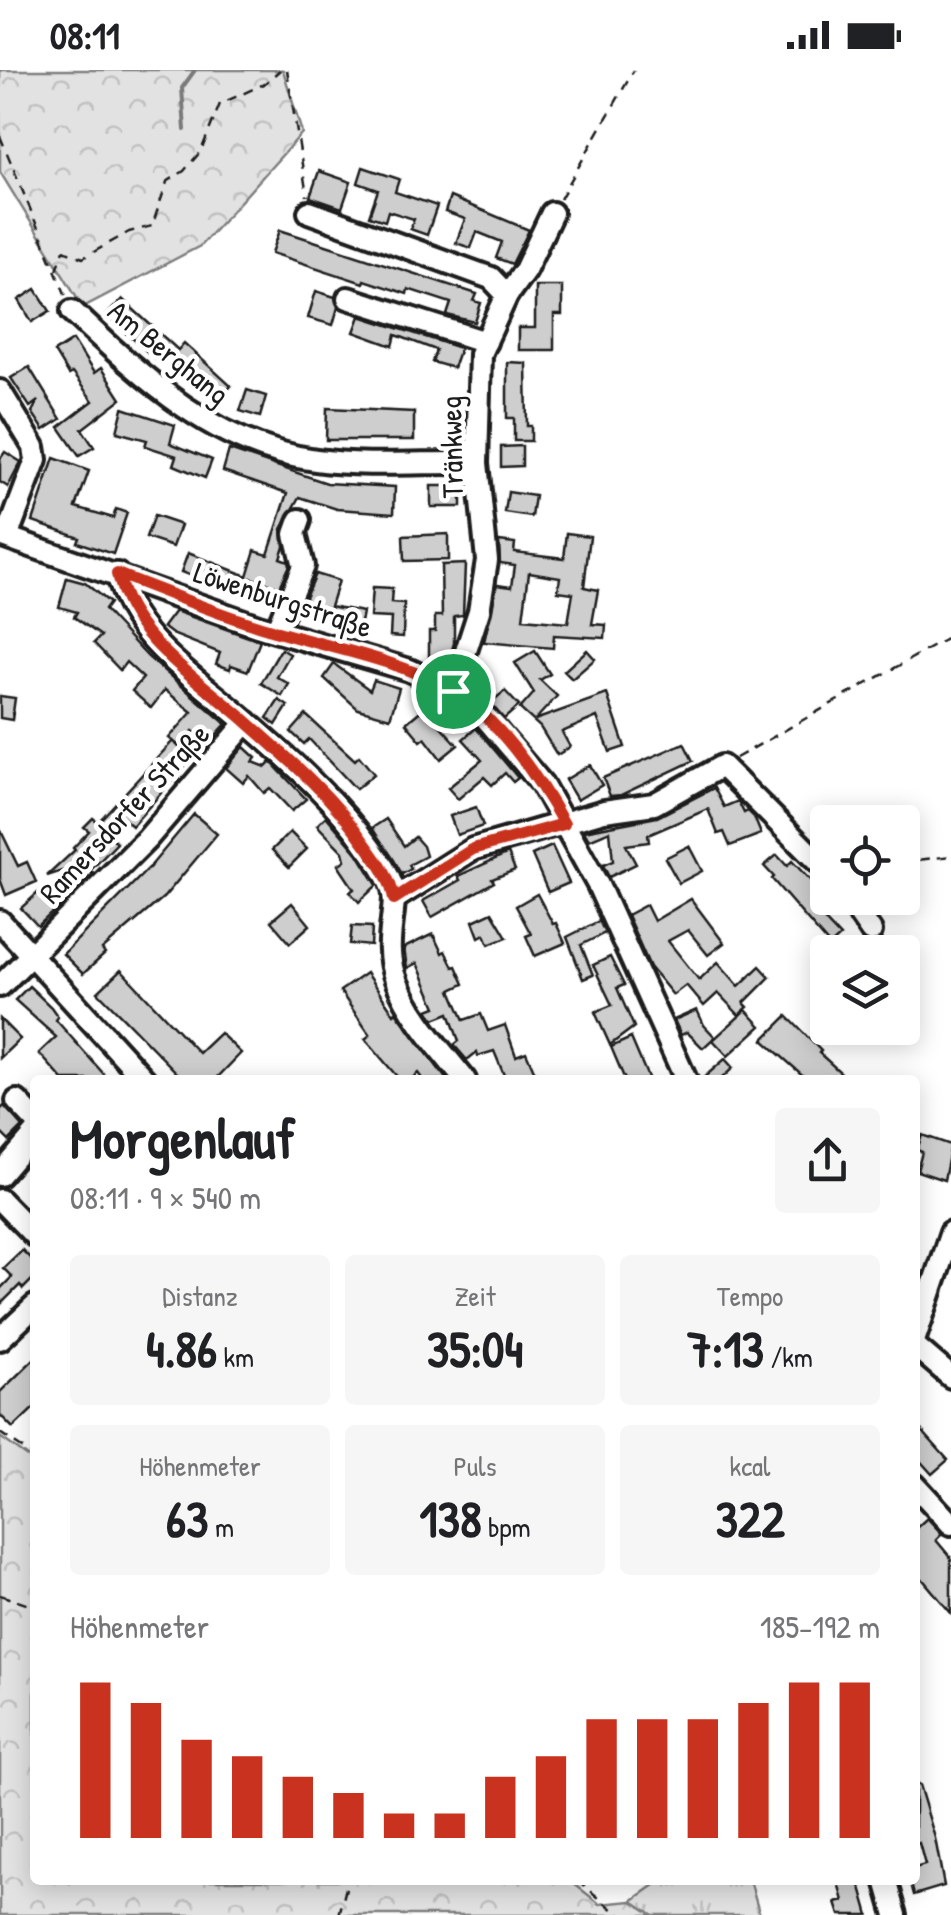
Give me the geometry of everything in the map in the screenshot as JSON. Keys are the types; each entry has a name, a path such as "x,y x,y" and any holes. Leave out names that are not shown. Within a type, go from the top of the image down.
{"street":[{"path":"309,212 491,278 508,295"},
{"name":"Tränkweg","path":"453,691 479,611 487,560 477,463 480,354 552,214"},
{"path":"348,298 486,342"},
{"name":"Am Berghang","path":"72,311 188,412 258,445 313,460 477,463"},
{"path":"0,391 34,448 36,460 4,536"},
{"path":"276,631 303,566 295,534 300,520"},
{"name":"Löwenburgstraße","path":"4,536 276,631 408,670 453,691 483,715 542,784 598,886 684,1075"},
{"path":"117,574 122,600 156,644 248,722 357,832 392,886 389,938 395,978 418,1022 461,1075"},
{"name":"Ramersdorfer Straße","path":"0,986 147,839 248,722"},
{"path":"394,899 473,849 604,810 654,804 722,766 810,854"},
{"path":"860,915 871,932"},
{"path":"0,920 140,1075"},
{"path":"17,1101 30,1115"},
{"path":"0,1175 30,1140"},
{"path":"0,1200 30,1231"},
{"path":"920,1323 951,1232"},
{"path":"0,1339 30,1311"},
{"path":"920,1350 951,1377"},
{"path":"920,1490 951,1524"},
{"path":"887,1885 896,1915"}],"path":[{"path":"57,270 64,250 83,258 129,232 152,226 167,182 201,152 220,104 264,84 280,70"},
{"path":"286,70 309,212"},
{"path":"552,214 634,70"},
{"name":"Am Berghang","path":"0,136 72,311"},
{"path":"722,766 951,636"},
{"path":"920,860 951,856"},
{"path":"0,1433 30,1454"},
{"path":"0,1595 30,1605"},
{"path":"338,1915 347,1885"},
{"path":"583,1885 620,1915"}],"green space":[{"path":"0,70 283,70 302,133 200,246 83,307 0,172"},
{"path":"0,1437 30,1458 30,1885 575,1885 600,1904 632,1901 653,1915 0,1915"},
{"path":"655,1885 751,1885 760,1915 653,1915 632,1901"}],"building":[{"path":"363,167 399,179 395,192 437,206 427,235 410,229 414,219 388,211 385,221 369,216 378,190 358,183"},
{"path":"319,171 351,182 342,208 310,197"},
{"path":"450,197 529,230 512,264 496,258 502,242 477,232 471,248 456,243 465,219 445,212"},
{"path":"280,230 477,294 474,301 481,303 475,322 447,315 451,303 408,289 407,294 364,280 363,283 272,253"},
{"path":"535,286 562,286 562,315 554,315 554,350 518,350 518,328 535,328"},
{"path":"36,289 50,311 32,322 19,300"},
{"path":"316,291 335,297 338,307 333,325 308,318"},
{"path":"122,299 178,350 184,343 231,386 216,402 160,351 154,358 107,315"},
{"path":"360,316 460,348 453,368 432,362 436,350 396,335 393,346 354,332"},
{"path":"73,340 94,373 101,368 121,399 82,429 94,447 79,456 59,427 93,401 72,373 68,375 54,352"},
{"path":"507,362 526,363 527,426 531,426 531,441 514,441 514,418 507,418"},
{"path":"29,367 61,419 44,430 32,412 38,401 30,407 11,378"},
{"path":"247,390 266,396 260,417 240,411"},
{"path":"123,408 175,425 170,443 212,460 205,478 174,465 177,456 145,446 147,440 117,432"},
{"path":"327,408 414,412 414,440 326,440"},
{"path":"522,446 522,466 501,467 501,447"},
{"path":"229,450 327,483 395,487 394,513 337,509 300,497 282,529 284,546 280,558 289,565 279,587 251,578 243,596 181,572 188,553 247,576 255,550 268,554 288,493 223,471"},
{"path":"5,452 21,462 8,487 0,482 0,459"},
{"path":"54,458 89,471 76,507 113,518 116,509 127,513 113,554 33,521"},
{"path":"431,486 461,486 461,507 431,507"},
{"path":"508,492 535,496 532,517 505,513"},
{"path":"154,516 181,525 173,547 146,538"},
{"path":"567,533 590,536 584,587 598,590 592,624 606,625 605,638 554,635 553,648 484,642 497,584 512,586 515,565 500,563 499,541 515,543 514,552 564,558","holes":["529,572 560,577 558,591 573,593 568,623 523,619"]},
{"path":"448,534 448,560 404,561 403,536"},
{"path":"465,564 463,615 454,616 454,643 447,666 433,666 429,664 429,631 435,631 435,616 442,616 441,565"},
{"path":"315,574 338,581 330,606 363,612 359,633 334,628 336,617 301,606"},
{"path":"67,578 85,583 109,603 104,610 148,657 226,724 208,744 193,731 179,746 169,738 192,712 165,690 151,708 132,691 143,678 126,662 120,670 94,643 101,636 74,617 77,612 59,607"},
{"path":"372,588 392,589 391,603 404,604 403,637 390,636 391,618 370,617"},
{"path":"175,611 260,641 248,671 216,664 220,653 163,627"},
{"path":"281,649 290,654 277,677 289,684 282,696 261,683"},
{"path":"587,650 595,659 572,679 564,671"},
{"path":"535,651 550,674 540,680 557,696 535,720 607,694 625,747 610,752 597,717 562,732 570,747 557,755 540,727 520,709 534,693 515,663"},
{"path":"334,664 370,690 374,680 399,688 390,718 358,709 324,678"},
{"path":"505,691 519,706 504,719 490,703"},
{"path":"0,696 15,698 12,720 0,718"},
{"path":"279,700 288,706 276,725 267,718"},
{"path":"424,708 458,745 441,759 425,738 421,741 406,723"},
{"path":"306,715 355,760 359,756 374,774 356,789 309,739 304,744 291,732"},
{"path":"476,728 518,778 513,782 505,773 492,785 484,777 458,799 448,788 482,760 463,739"},
{"path":"173,741 191,759 132,826 123,818 108,834 117,843 90,871 93,874 38,926 21,908 40,891 43,900 67,877 62,871 47,876 75,850 89,831 84,827 93,818 98,822"},
{"path":"684,743 693,761 621,795 610,796 603,778"},
{"path":"244,747 256,758 253,762 266,767 271,762 306,799 292,811 270,788 264,793 249,776 243,783 226,768"},
{"path":"590,765 602,785 577,800 565,780"},
{"path":"714,788 724,807 738,801 744,813 748,811 754,817 761,834 730,846 724,832 718,834 708,809 648,835 649,842 626,845 636,864 609,877 603,865 613,861 610,831 589,840 584,831 657,817"},
{"path":"476,807 483,826 457,835 450,816"},
{"path":"194,814 217,834 164,897 102,950 105,954 83,974 63,954 149,868"},
{"path":"326,816 358,854 377,885 359,902 338,865 345,860 343,852 317,825"},
{"path":"386,819 404,846 415,837 426,856 402,874 372,828"},
{"path":"0,829 18,866 27,862 36,882 6,895 0,879"},
{"path":"290,832 307,849 289,867 272,850"},
{"path":"552,846 569,883 548,892 532,855"},
{"path":"689,846 702,871 679,883 665,858"},
{"path":"508,853 515,870 492,879 494,882 432,917 423,901 460,880 458,876"},
{"path":"777,855 787,866 792,861 810,880 810,915 831,915 825,921 838,935 820,935 764,866"},
{"path":"537,894 565,943 535,956 526,936 531,934 516,906"},
{"path":"691,899 724,943 708,955 688,930 668,941 699,980 718,962 739,986 760,966 770,977 744,1003 748,1007 739,1015 718,993 704,1006 686,985 673,995 650,967 627,915 646,905 654,921"},
{"path":"292,903 310,925 290,943 271,921"},
{"path":"492,912 507,937 489,944 485,934 479,937 473,921"},
{"path":"599,921 605,933 581,945 593,975 583,979 567,937"},
{"path":"352,926 372,927 371,946 350,944"},
{"path":"433,934 464,984 451,990 464,1020 481,1014 488,1031 505,1025 516,1056 526,1052 536,1075 504,1075 494,1051 478,1056 477,1052 467,1060 454,1045 459,1041 449,1013 434,1019 428,1010 436,1007 417,963 407,968 404,948"},
{"path":"610,957 624,985 617,988 634,1027 610,1045 595,1012 612,1005 593,965"},
{"path":"121,970 199,1053 220,1033 241,1053 220,1075 179,1075 98,992"},
{"path":"366,973 443,1075 396,1075 365,1039 370,1035 340,991"},
{"path":"29,986 51,1007 56,1020 105,1075 59,1075 39,1053 56,1037 15,1000"},
{"path":"697,1010 715,1037 703,1048 687,1032 681,1035 674,1020"},
{"path":"746,1010 761,1026 728,1056 713,1040"},
{"path":"787,1016 810,1040 810,1045 815,1045 843,1075 802,1075 763,1040"},
{"path":"0,1019 20,1039 0,1058"},
{"path":"631,1038 647,1075 623,1075 611,1047"},
{"path":"725,1059 733,1068 725,1075 707,1075"},
{"path":"4,1106 23,1127 9,1141 0,1132 0,1110"},
{"path":"922,1135 951,1145 944,1180 920,1172"},
{"path":"22,1250 30,1258 30,1282 23,1289 20,1285 0,1305 0,1289 12,1277 3,1268"},
{"path":"30,1363 30,1412 13,1428 0,1415 0,1392"},
{"path":"920,1429 948,1460 932,1474 920,1461"},
{"path":"927,1518 942,1534 936,1540 951,1558 951,1613 920,1576 920,1524"},
{"path":"920,1788 944,1886 914,1895 911,1885 920,1885 920,1866 925,1865 920,1847"},
{"path":"839,1885 860,1885 869,1915 840,1915 836,1903 844,1901"}],"waterway":[{"path":"185,130 182,88 195,70"}],"route":[{"path":"117,574 258,626 408,670 453,691 483,715 518,754 542,784 564,824 473,849 394,899 392,886 376,858 330,802 248,722 156,644 122,600 117,574"}]}
